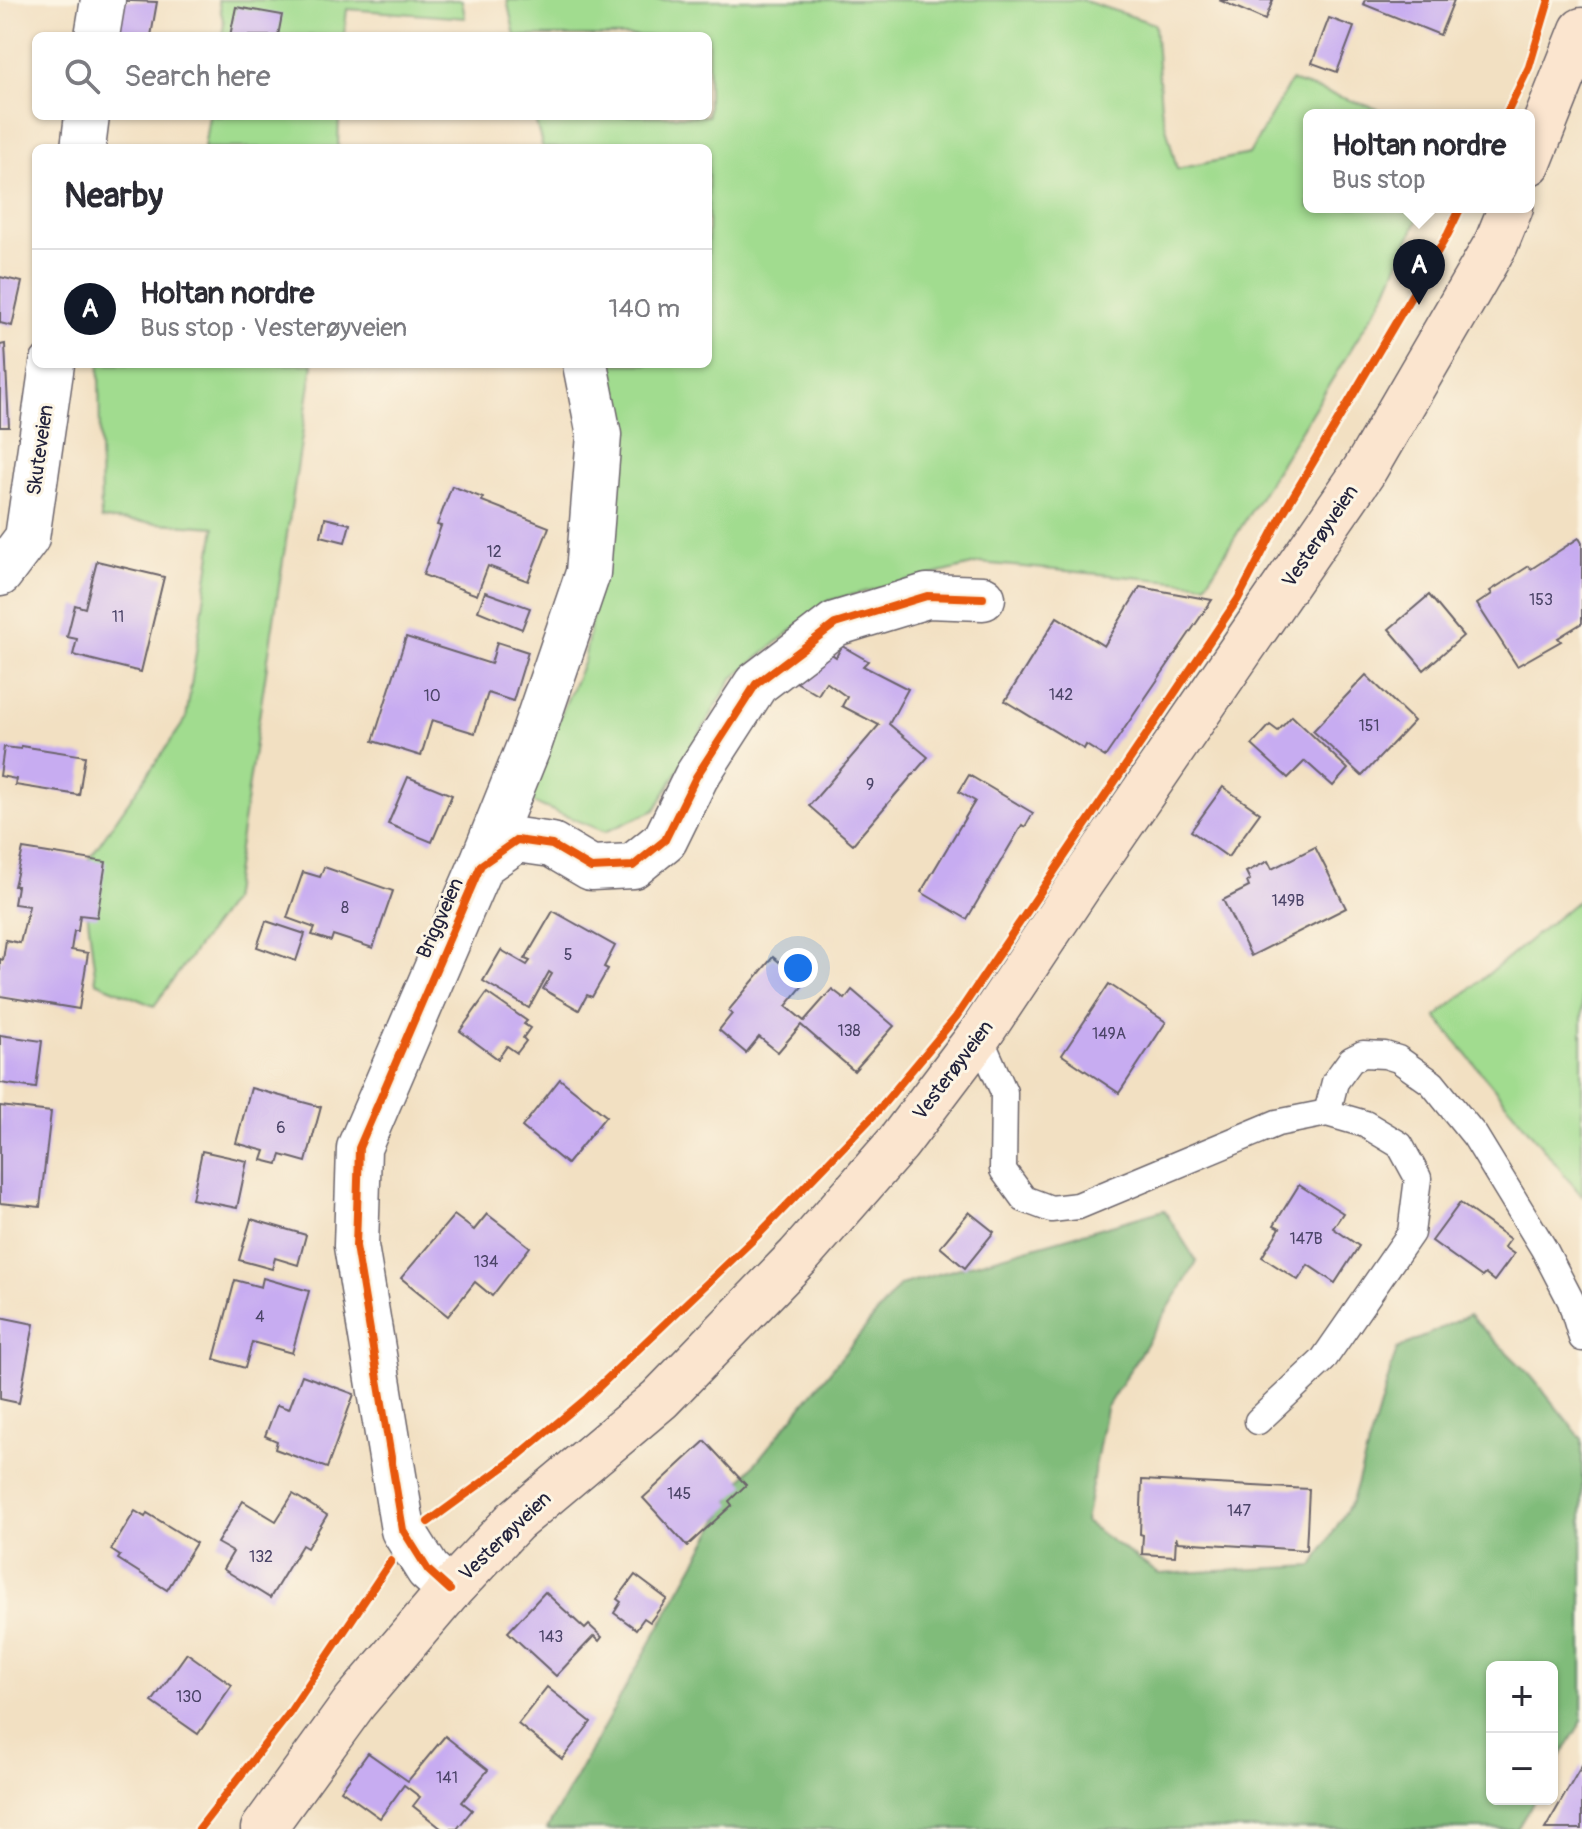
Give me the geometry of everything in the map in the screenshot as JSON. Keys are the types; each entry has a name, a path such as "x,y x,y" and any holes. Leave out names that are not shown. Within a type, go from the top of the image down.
{"main road":[{"path":"1535,148 1582,30"},
{"name":"Vesterøyveien","path":"263,1829 355,1702 450,1590 515,1521 660,1399 798,1257 898,1143 979,1036 1364,471 1496,244 1509,213"}],"street":[{"path":"98,32 103,0"},
{"path":"84,144 86,120"},
{"name":"Skuteveien","path":"0,574 27,538 51,368"},
{"name":"Briggveien","path":"450,1590 428,1570 403,1530 356,1246 359,1148 530,743 588,573 599,435 586,368"},
{"name":"Briggveien","path":"481,865 517,840 552,845 591,868 633,866 665,840 696,777 756,684 835,624 927,596 983,598"}],"lane":[{"path":"979,1036 1004,1092 1003,1170 1024,1199 1051,1209 1078,1206 1277,1123 1327,1113 1365,1124 1400,1145 1418,1178 1411,1233 1323,1360 1258,1421"},
{"path":"1327,1113 1335,1082 1351,1060 1363,1054 1398,1059 1432,1083 1475,1136 1544,1249 1571,1301 1582,1338"}],"green space":[{"path":"218,0 462,0 465,18 347,9 344,32 223,32 224,24"},
{"path":"507,0 1082,0 1155,24 1161,107 1177,169 1249,154 1291,81 1377,109 1303,109 1303,213 1420,213 1385,294 1206,584 980,563 828,601 732,679 655,810 605,832 524,799 584,661 624,440 604,368 712,368 712,144 542,144 535,120 712,120 712,32 514,32"},
{"path":"208,120 339,120 338,144 205,144"},
{"path":"99,368 312,368 231,901 154,1006 96,982 82,869 186,719 215,527 101,519"},
{"path":"1582,897 1582,1196 1436,1017"},
{"path":"1164,1210 1197,1262 1106,1408 1085,1522 1159,1574 1313,1566 1352,1501 1397,1349 1469,1315 1531,1376 1582,1439 1582,1721 1558,1761 1558,1661 1486,1661 1486,1805 1531,1805 1517,1829 547,1829 740,1482 900,1285"}],"building":[{"path":"105,0 157,2 152,32 100,32"},
{"path":"1219,0 1273,0 1265,20"},
{"path":"1365,0 1454,0 1440,35 1363,4"},
{"path":"236,7 282,15 279,32 231,32"},
{"path":"1329,18 1354,27 1337,72 1312,63"},
{"path":"0,277 22,282 12,326 0,323"},
{"path":"5,344 9,427 0,427 0,345"},
{"path":"452,486 549,527 528,581 488,566 477,595 423,575"},
{"path":"325,518 350,524 345,542 321,536"},
{"path":"1579,538 1582,543 1582,623 1558,638 1561,641 1517,666 1477,604 1492,594 1490,591"},
{"path":"97,561 164,577 141,672 73,655 77,639 67,637 75,605 85,608"},
{"path":"1140,587 1212,600 1105,757 1086,745 1084,749 1005,701 1057,617 1104,646"},
{"path":"485,592 530,608 522,629 478,611"},
{"path":"1429,595 1463,636 1424,670 1389,629"},
{"path":"406,637 491,664 497,642 528,652 513,701 488,693 475,733 432,720 421,756 373,741"},
{"path":"842,646 868,661 863,666 908,689 889,724 928,757 853,844 809,806 879,725 842,706 847,697 826,682 818,695 793,680 827,651 836,657"},
{"path":"1366,675 1414,721 1362,776 1313,731"},
{"path":"1292,716 1348,769 1333,786 1305,761 1288,778 1252,745 1270,725 1278,731"},
{"path":"21,746 85,756 79,795 15,785 16,779 0,776 4,747 21,749"},
{"path":"969,775 1033,813 1025,827 1022,825 967,919 921,892 975,801 959,792"},
{"path":"408,777 452,795 432,842 388,824"},
{"path":"1223,787 1260,813 1228,857 1191,831"},
{"path":"1315,847 1346,908 1251,956 1223,900 1249,887 1246,872 1268,861 1272,869"},
{"path":"23,849 106,862 97,917 80,915 78,931 74,931 71,950 88,953 79,1009 0,996 0,959 3,960 6,940 20,943 29,906 14,904 17,886 14,886"},
{"path":"324,867 393,891 373,948 333,935 331,941 312,935 315,928 287,918 303,872 320,877"},
{"path":"553,911 615,946 604,967 608,969 592,997 587,995 579,1010 543,989 552,974 549,972 529,1008 483,981 501,950 527,965 530,961 525,959"},
{"path":"266,921 305,934 296,961 257,947"},
{"path":"773,957 805,983 786,1006 804,1021 832,989 845,999 852,990 894,1026 854,1071 801,1025 778,1052 759,1037 746,1053 719,1030 732,1014 728,1011"},
{"path":"1109,984 1166,1022 1119,1093 1062,1055"},
{"path":"487,993 527,1021 524,1024 530,1028 523,1038 526,1041 517,1053 507,1046 498,1059 460,1031"},
{"path":"0,1035 42,1041 36,1088 0,1083"},
{"path":"560,1079 606,1116 567,1164 522,1127"},
{"path":"251,1088 321,1107 306,1162 281,1155 278,1164 262,1160 265,1151 236,1143"},
{"path":"0,1106 51,1112 40,1207 0,1203"},
{"path":"202,1151 247,1161 237,1208 192,1199"},
{"path":"1299,1185 1343,1213 1333,1228 1359,1246 1335,1283 1308,1265 1298,1280 1262,1257 1280,1228 1274,1225"},
{"path":"1460,1203 1510,1239 1504,1247 1514,1254 1494,1281 1485,1274 1482,1277 1432,1241"},
{"path":"969,1212 994,1232 965,1268 940,1247"},
{"path":"487,1214 530,1247 492,1296 475,1282 448,1316 401,1278 454,1215 474,1230"},
{"path":"251,1219 306,1235 298,1265 275,1258 272,1269 239,1260"},
{"path":"263,1278 309,1291 292,1353 252,1342 245,1368 214,1359 235,1280 261,1287"},
{"path":"0,1317 34,1324 19,1403 0,1399"},
{"path":"302,1375 354,1394 327,1468 275,1449 277,1441 265,1436 277,1405 289,1409"},
{"path":"705,1441 746,1485 729,1501 732,1505 687,1546 643,1498"},
{"path":"1142,1480 1309,1489 1306,1550 1178,1542 1176,1537 1175,1556 1142,1554"},
{"path":"293,1494 327,1515 307,1548 302,1545 270,1598 223,1569 233,1552 217,1543 243,1501 276,1521"},
{"path":"135,1511 145,1517 147,1513 196,1543 167,1590 118,1559 120,1556 111,1550"},
{"path":"635,1575 667,1599 650,1622 644,1618 636,1629 614,1613 621,1602 617,1599"},
{"path":"545,1592 585,1629 589,1625 602,1637 599,1641 594,1636 556,1676 508,1632"},
{"path":"187,1653 232,1685 198,1734 152,1702"},
{"path":"547,1687 591,1722 562,1759 518,1724"},
{"path":"445,1736 488,1770 462,1802 472,1810 457,1829 442,1829 413,1806 420,1797 404,1785 380,1818 341,1790 368,1753 408,1781"},
{"path":"1582,1765 1582,1829 1545,1829"}],"cycle path":[{"path":"1509,109 1529,67 1549,0"},
{"path":"428,1522 513,1460 587,1398 762,1231 875,1114 956,1017 1238,599 1282,515 1458,213"},
{"path":"450,1590 428,1570 403,1530 356,1246 359,1148 481,865 517,840 552,845 591,868 633,866 665,840 696,777 756,684 835,624 927,596 983,598"},
{"path":"199,1829 288,1715 391,1561"}],"place":[{"name":"Holtan nordre","path":"1419,305"}]}
